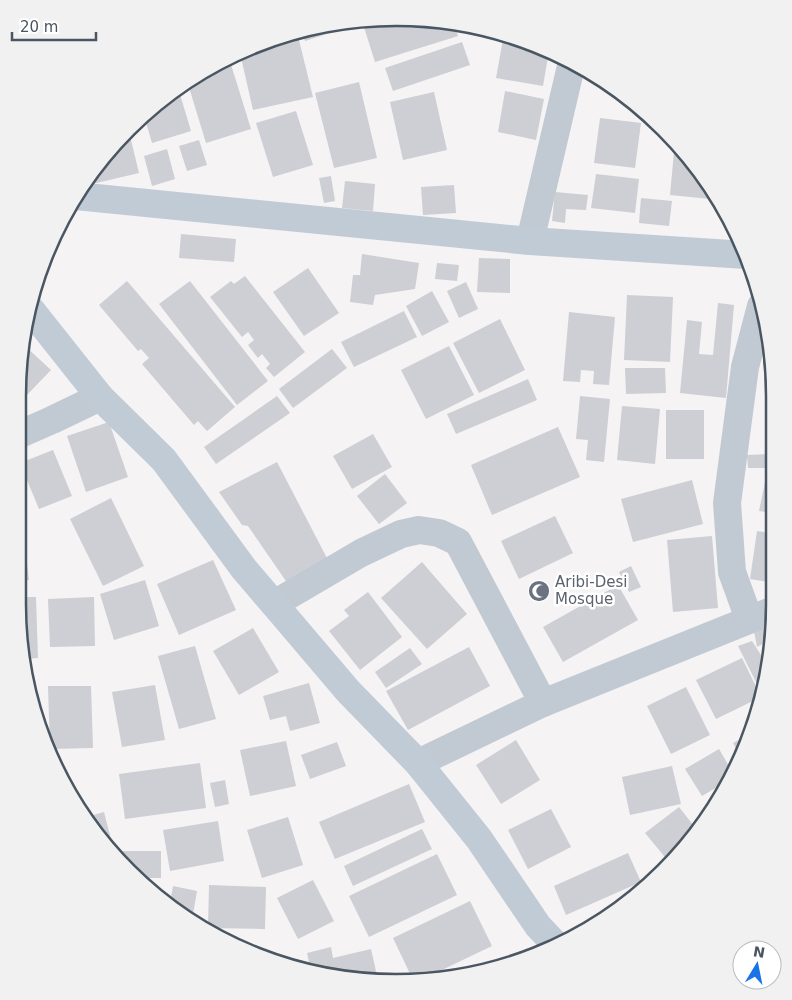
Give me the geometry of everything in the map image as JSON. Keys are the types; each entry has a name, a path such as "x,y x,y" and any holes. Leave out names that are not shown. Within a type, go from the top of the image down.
{"street":[{"path":"530,242 570,70"},
{"path":"85,197 530,242 738,255"},
{"path":"35,316 100,397 164,460 244,569 348,691 418,764 480,839 538,926 551,940"},
{"path":"418,764 543,703 759,615 732,572 727,503 745,367 758,319"},
{"path":"26,431 100,397"},
{"path":"274,604 361,553 401,534 419,530 439,533 458,542 543,703"}],"building":[{"path":"396,26 456,31 458,36 375,62 364,28"},
{"path":"337,31 305,41 304,38"},
{"path":"299,39 313,97 253,110 242,60"},
{"path":"462,42 470,65 393,91 385,68"},
{"path":"503,42 548,59 543,86 496,78"},
{"path":"231,65 251,129 206,143 190,90"},
{"path":"359,82 377,158 334,168 315,93"},
{"path":"505,91 544,99 536,140 498,132"},
{"path":"434,92 447,150 403,160 390,102"},
{"path":"181,96 191,131 152,143 146,124"},
{"path":"296,111 313,165 273,177 256,123"},
{"path":"600,118 641,123 635,168 594,163"},
{"path":"130,140 139,173 94,183 118,152"},
{"path":"199,140 207,165 187,171 179,146"},
{"path":"167,149 175,179 152,186 144,156"},
{"path":"674,152 708,199 670,195"},
{"path":"596,174 639,179 635,213 591,208"},
{"path":"331,176 335,201 324,203 319,178"},
{"path":"345,181 375,184 373,211 342,208"},
{"path":"454,185 456,213 423,215 421,187"},
{"path":"555,192 588,195 586,210 566,209 565,223 552,221"},
{"path":"641,198 672,201 669,226 639,223"},
{"path":"181,234 236,239 234,262 179,258"},
{"path":"362,254 419,263 415,289 375,295 373,305 350,302 353,275 360,275"},
{"path":"479,258 510,259 510,293 477,292"},
{"path":"437,263 459,265 457,281 435,279"},
{"path":"308,268 339,313 304,336 273,292"},
{"path":"245,276 305,352 274,377 266,368 270,364 262,354 258,358 248,345 254,340 248,332 242,337 210,297 231,281 234,284"},
{"path":"127,281 235,407 207,431 198,421 194,425 142,364 149,358 141,349 138,351 99,305"},
{"path":"190,281 268,381 237,405 159,304"},
{"path":"466,282 478,309 459,318 447,291"},
{"path":"432,291 449,322 422,336 406,306"},
{"path":"627,295 673,297 670,362 624,360"},
{"path":"718,303 734,305 726,398 680,393 687,320 702,322 699,354 713,355"},
{"path":"404,311 417,337 354,367 341,342"},
{"path":"569,312 615,317 609,385 593,384 594,371 581,370 580,382 563,381"},
{"path":"500,319 525,370 479,393 453,343"},
{"path":"449,346 474,395 426,419 401,370"},
{"path":"332,349 347,368 293,408 279,389"},
{"path":"29,350 51,370 26,396"},
{"path":"625,368 665,368 666,393 626,394"},
{"path":"528,379 537,400 456,434 447,414"},
{"path":"277,396 290,413 216,464 204,447"},
{"path":"580,396 610,399 604,462 586,460 588,440 576,439"},
{"path":"622,406 660,409 655,464 617,460"},
{"path":"666,410 704,410 704,459 666,459"},
{"path":"109,422 128,477 86,492 67,436"},
{"path":"558,427 580,477 492,515 471,465"},
{"path":"373,434 392,467 352,489 333,456"},
{"path":"53,450 72,496 39,509 26,478 26,461"},
{"path":"766,454 766,468 748,468 747,455"},
{"path":"277,462 329,562 288,584 248,526 242,525 219,492"},
{"path":"385,474 407,503 379,524 357,496"},
{"path":"766,477 766,512 759,511"},
{"path":"692,480 703,524 633,542 621,499"},
{"path":"111,498 144,566 103,586 70,519"},
{"path":"555,516 573,553 519,579 501,541"},
{"path":"757,531 766,532 766,582 750,579"},
{"path":"712,536 718,608 673,612 667,540"},
{"path":"26,555 29,580 26,580"},
{"path":"213,560 236,610 179,635 157,584"},
{"path":"422,562 467,614 427,649 381,598"},
{"path":"631,566 641,587 629,592 619,572"},
{"path":"145,580 159,626 114,640 100,594"},
{"path":"618,585 638,620 563,662 543,627"},
{"path":"368,592 402,637 360,670 329,631 349,616 344,610"},
{"path":"26,597 36,597 38,658 30,659"},
{"path":"94,597 95,646 50,647 48,599"},
{"path":"765,620 764,643 757,647 753,626"},
{"path":"253,628 279,672 239,695 213,651"},
{"path":"752,641 762,657 757,684 738,646"},
{"path":"195,646 216,719 179,729 158,656"},
{"path":"469,647 490,686 408,730 386,691"},
{"path":"410,648 422,664 386,688 375,672"},
{"path":"742,658 756,687 753,701 716,719 696,680"},
{"path":"309,683 320,723 290,731 286,716 270,720 263,696"},
{"path":"155,685 165,740 122,747 112,692"},
{"path":"48,686 91,686 93,748 56,749 49,733"},
{"path":"686,687 710,735 671,754 647,706"},
{"path":"740,739 736,749 733,743"},
{"path":"516,740 540,780 501,804 476,765"},
{"path":"286,741 296,786 250,796 240,750"},
{"path":"337,742 346,766 310,779 301,755"},
{"path":"719,749 729,766 717,787 702,796 685,769"},
{"path":"200,763 206,808 125,819 119,774"},
{"path":"672,766 681,804 630,815 622,777"},
{"path":"225,780 229,804 215,807 210,783"},
{"path":"409,784 425,822 335,859 319,822"},
{"path":"679,807 692,824 665,857 645,833"},
{"path":"551,809 571,847 528,869 508,830"},
{"path":"104,812 111,839 103,829 93,815"},
{"path":"288,817 303,865 262,878 247,830"},
{"path":"218,821 224,861 170,871 163,830"},
{"path":"422,829 432,849 353,886 344,866"},
{"path":"121,851 161,851 161,878 148,878"},
{"path":"628,853 641,881 566,915 554,886"},
{"path":"437,854 457,895 369,937 349,896"},
{"path":"313,880 334,921 298,939 277,898"},
{"path":"209,885 266,887 265,929 218,928 208,922"},
{"path":"173,886 197,891 193,912 191,911 171,897"},
{"path":"470,901 492,946 439,971 410,973 393,938"},
{"path":"331,947 333,958 371,949 376,973 348,971 309,963 307,953"}],"place":[{"name":"Aribi-Desi Mosque","path":"539,591"}]}
